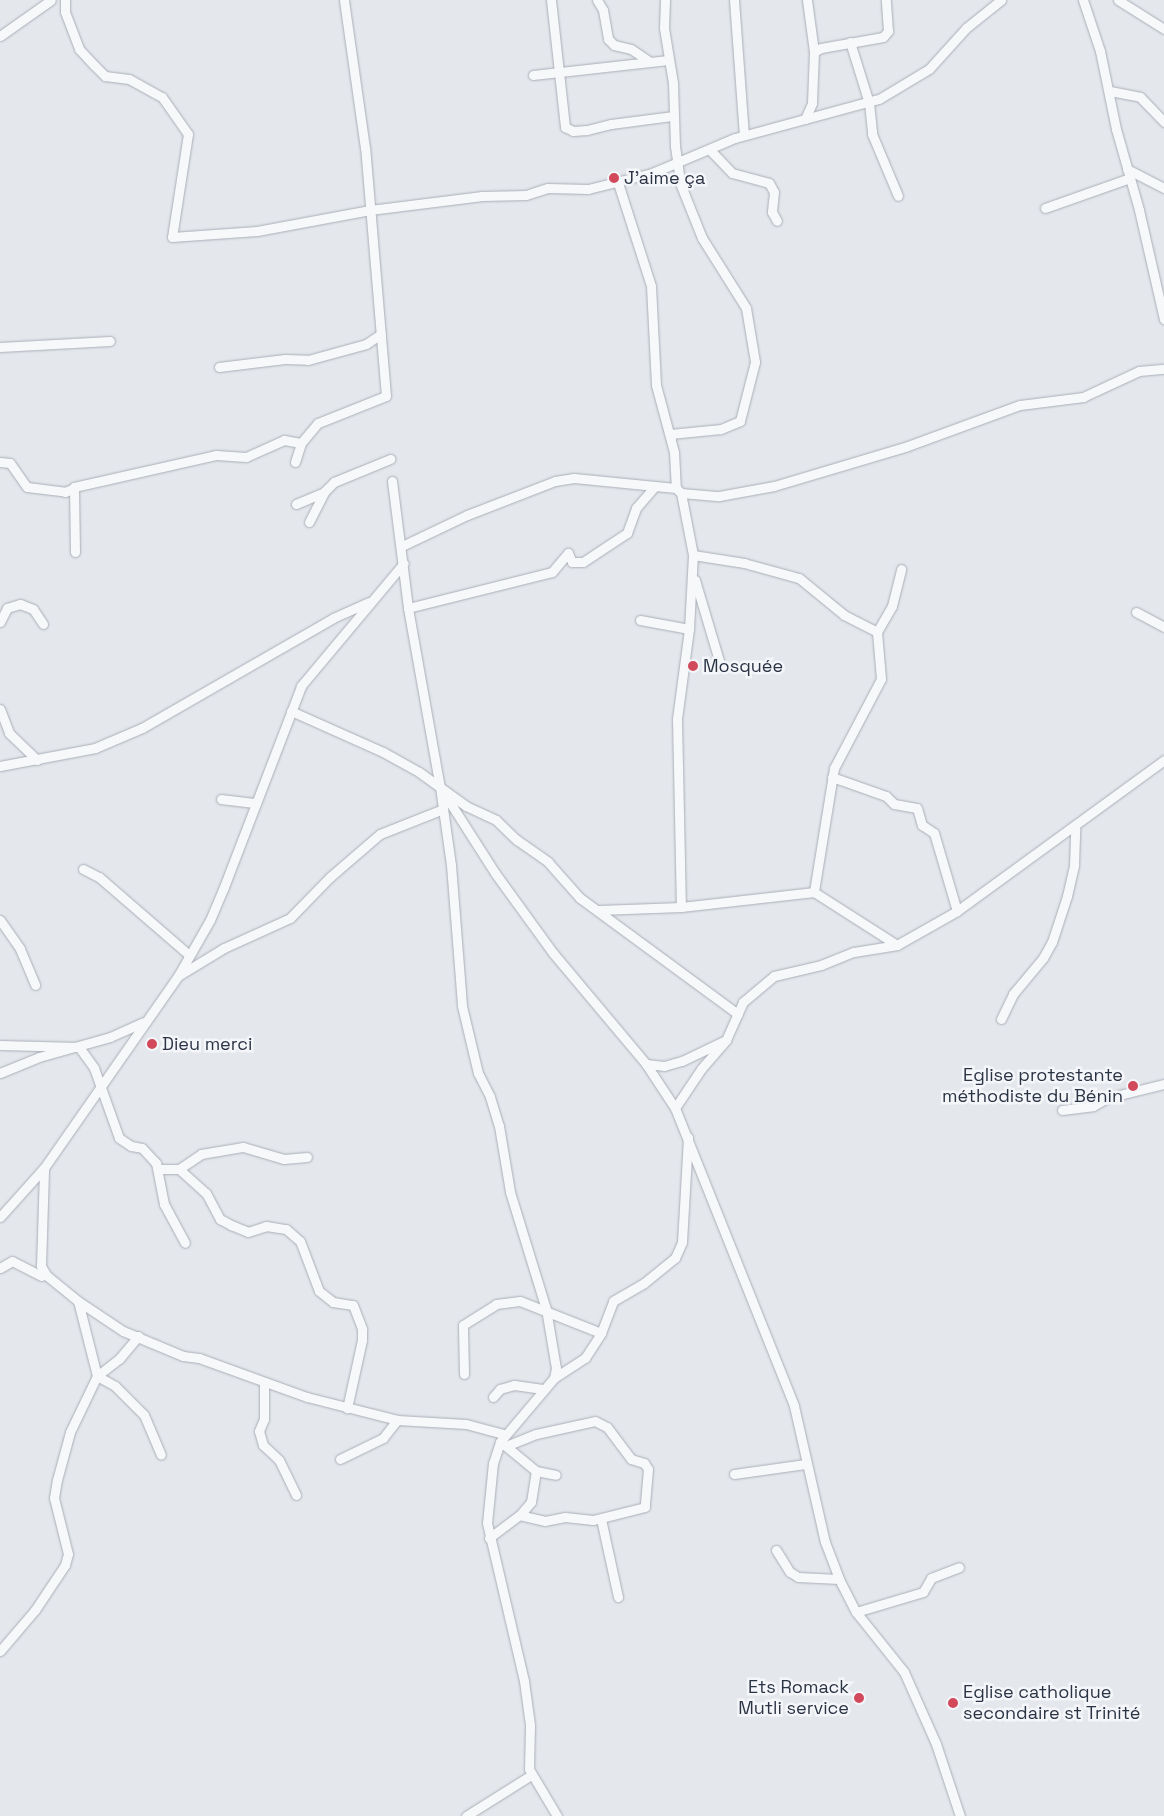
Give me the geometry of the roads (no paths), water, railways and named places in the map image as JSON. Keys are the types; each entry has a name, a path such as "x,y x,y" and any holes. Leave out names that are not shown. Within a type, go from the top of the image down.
{"street":[{"path":"0,36 50,0"},
{"path":"64,0 65,12 78,48 105,76 129,79 162,97 188,134 172,237 257,231 370,210 482,196 526,195 548,188 588,189 618,183 677,165 744,135 869,102 929,69 966,28 1001,0"},
{"path":"295,462 301,443 322,421 386,396 360,104 344,0"},
{"path":"551,0 565,127 573,131 673,116"},
{"path":"597,0 603,10 608,39 614,45 631,49 650,62"},
{"path":"665,0 664,28 673,82 673,116 680,183 702,238 746,308 755,362 740,421 721,429 670,434 678,491 694,555 689,629 677,719 681,907"},
{"path":"734,0 738,22 744,135"},
{"path":"805,119 812,104 814,52 807,0"},
{"path":"814,52 850,42 874,39 888,31 886,0"},
{"path":"1084,0 1110,91 1128,174 1164,318"},
{"path":"1118,0 1164,29"},
{"path":"850,42 869,102 872,134 898,196"},
{"path":"532,75 668,60"},
{"path":"1110,91 1120,90 1140,97 1164,122"},
{"path":"710,150 732,173 769,184 774,192 772,212 777,221"},
{"path":"1044,208 1128,174 1164,188"},
{"path":"618,183 649,276 656,385 674,452"},
{"path":"219,367 285,359 308,360 366,344 381,334"},
{"path":"0,347 110,341"},
{"path":"402,546 467,516 555,481 574,478 719,496 751,492 905,447 1020,405 1083,397 1138,371 1164,369"},
{"path":"0,462 10,462 27,487 65,492 216,455 246,457 284,440 301,443"},
{"path":"309,522 324,492 334,482 390,459"},
{"path":"392,481 402,546 408,608 443,809 462,1006 478,1073 500,1126 510,1192 546,1310 556,1368 554,1378"},
{"path":"408,608 552,572 568,554 572,562 583,562 626,533 636,508 654,487"},
{"path":"72,489 74,552"},
{"path":"296,504 324,492"},
{"path":"694,555 744,563 798,578 844,615 878,632"},
{"path":"0,1217 44,1168 101,1090 145,1021 178,976 217,903 301,686 404,563"},
{"path":"814,892 832,777 838,759 881,679 878,632 892,606 901,569"},
{"path":"694,575 721,667"},
{"path":"0,766 95,748 142,728 333,618 370,602"},
{"path":"0,622 7,608 20,604 33,609 43,624"},
{"path":"1136,612 1164,627"},
{"path":"640,620 689,629"},
{"path":"0,709 9,733 37,760"},
{"path":"291,711 383,752 440,787 466,806 496,820 517,840 548,862 580,898 599,910 738,1014"},
{"path":"675,1108 701,1069 726,1040 743,1002 774,976 821,965 854,952 897,945 957,911 1075,828 1136,778 1164,760"},
{"path":"832,777 886,796 894,804 917,808 922,825 934,833 957,911"},
{"path":"440,787 495,873 554,954 646,1064 675,1108 688,1136 794,1406 805,1464 825,1542 839,1579 856,1612 904,1672 936,1744 960,1816"},
{"path":"221,799 256,803"},
{"path":"178,976 224,948 290,918 330,877 380,834 443,809"},
{"path":"1001,1019 1013,994 1043,958 1052,942 1067,896 1074,865 1075,828"},
{"path":"83,869 99,877 190,955"},
{"path":"599,910 681,907 814,892 897,945"},
{"path":"0,920 20,950 35,985"},
{"path":"0,1073 40,1057 128,1031 145,1021"},
{"path":"646,1064 664,1066 682,1061 726,1040"},
{"path":"0,1045 79,1047 91,1061 119,1138 131,1146 142,1148 158,1169 164,1204 185,1242"},
{"path":"27,1045 40,1057"},
{"path":"1062,1110 1093,1106 1108,1098 1164,1084"},
{"path":"557,1816 531,1775 528,1761 530,1725 524,1681 489,1538 489,1492 504,1441 543,1389 554,1378 581,1362 601,1334 613,1301 658,1272 675,1258 680,1248 688,1136"},
{"path":"158,1169 179,1169 201,1154 243,1147 284,1160 307,1157"},
{"path":"44,1168 41,1266 47,1276 78,1302 123,1331 182,1356 199,1358 264,1383 347,1408 397,1420 466,1424 504,1441 529,1468 556,1475"},
{"path":"179,1169 206,1193 220,1219 230,1225 248,1232 266,1226 286,1229 300,1241 319,1291 333,1302 353,1305 362,1329 362,1340 347,1408"},
{"path":"0,1268 12,1261 41,1276"},
{"path":"464,1374 463,1325 496,1304 508,1300 546,1310 601,1334"},
{"path":"78,1302 97,1376 115,1386 144,1415 161,1455"},
{"path":"0,1650 35,1610 65,1565 68,1554 54,1498 70,1432 97,1376 119,1359 138,1336"},
{"path":"264,1383 264,1419 259,1431 263,1445 279,1460 296,1495"},
{"path":"493,1397 500,1390 514,1385 543,1389"},
{"path":"340,1459 383,1438 397,1420"},
{"path":"504,1441 595,1421 607,1427 631,1459 644,1463 648,1469 645,1507 601,1519 565,1516 545,1521 520,1515"},
{"path":"734,1474 805,1464"},
{"path":"489,1538 520,1515 531,1502 536,1471"},
{"path":"601,1519 618,1597"},
{"path":"776,1550 790,1572 798,1577 839,1579"},
{"path":"856,1612 923,1592 931,1578 959,1567"},
{"path":"466,1816 531,1775"}],"place":[{"name":"J'aime ça","path":"614,178"},
{"name":"Mosquée","path":"693,666"},
{"name":"Dieu merci","path":"152,1044"},
{"name":"Eglise protestante méthodiste du Bénin","path":"1133,1086"},
{"name":"Ets Romack Mutli service","path":"859,1698"},
{"name":"Eglise catholique secondaire st Trinité","path":"953,1703"}]}
